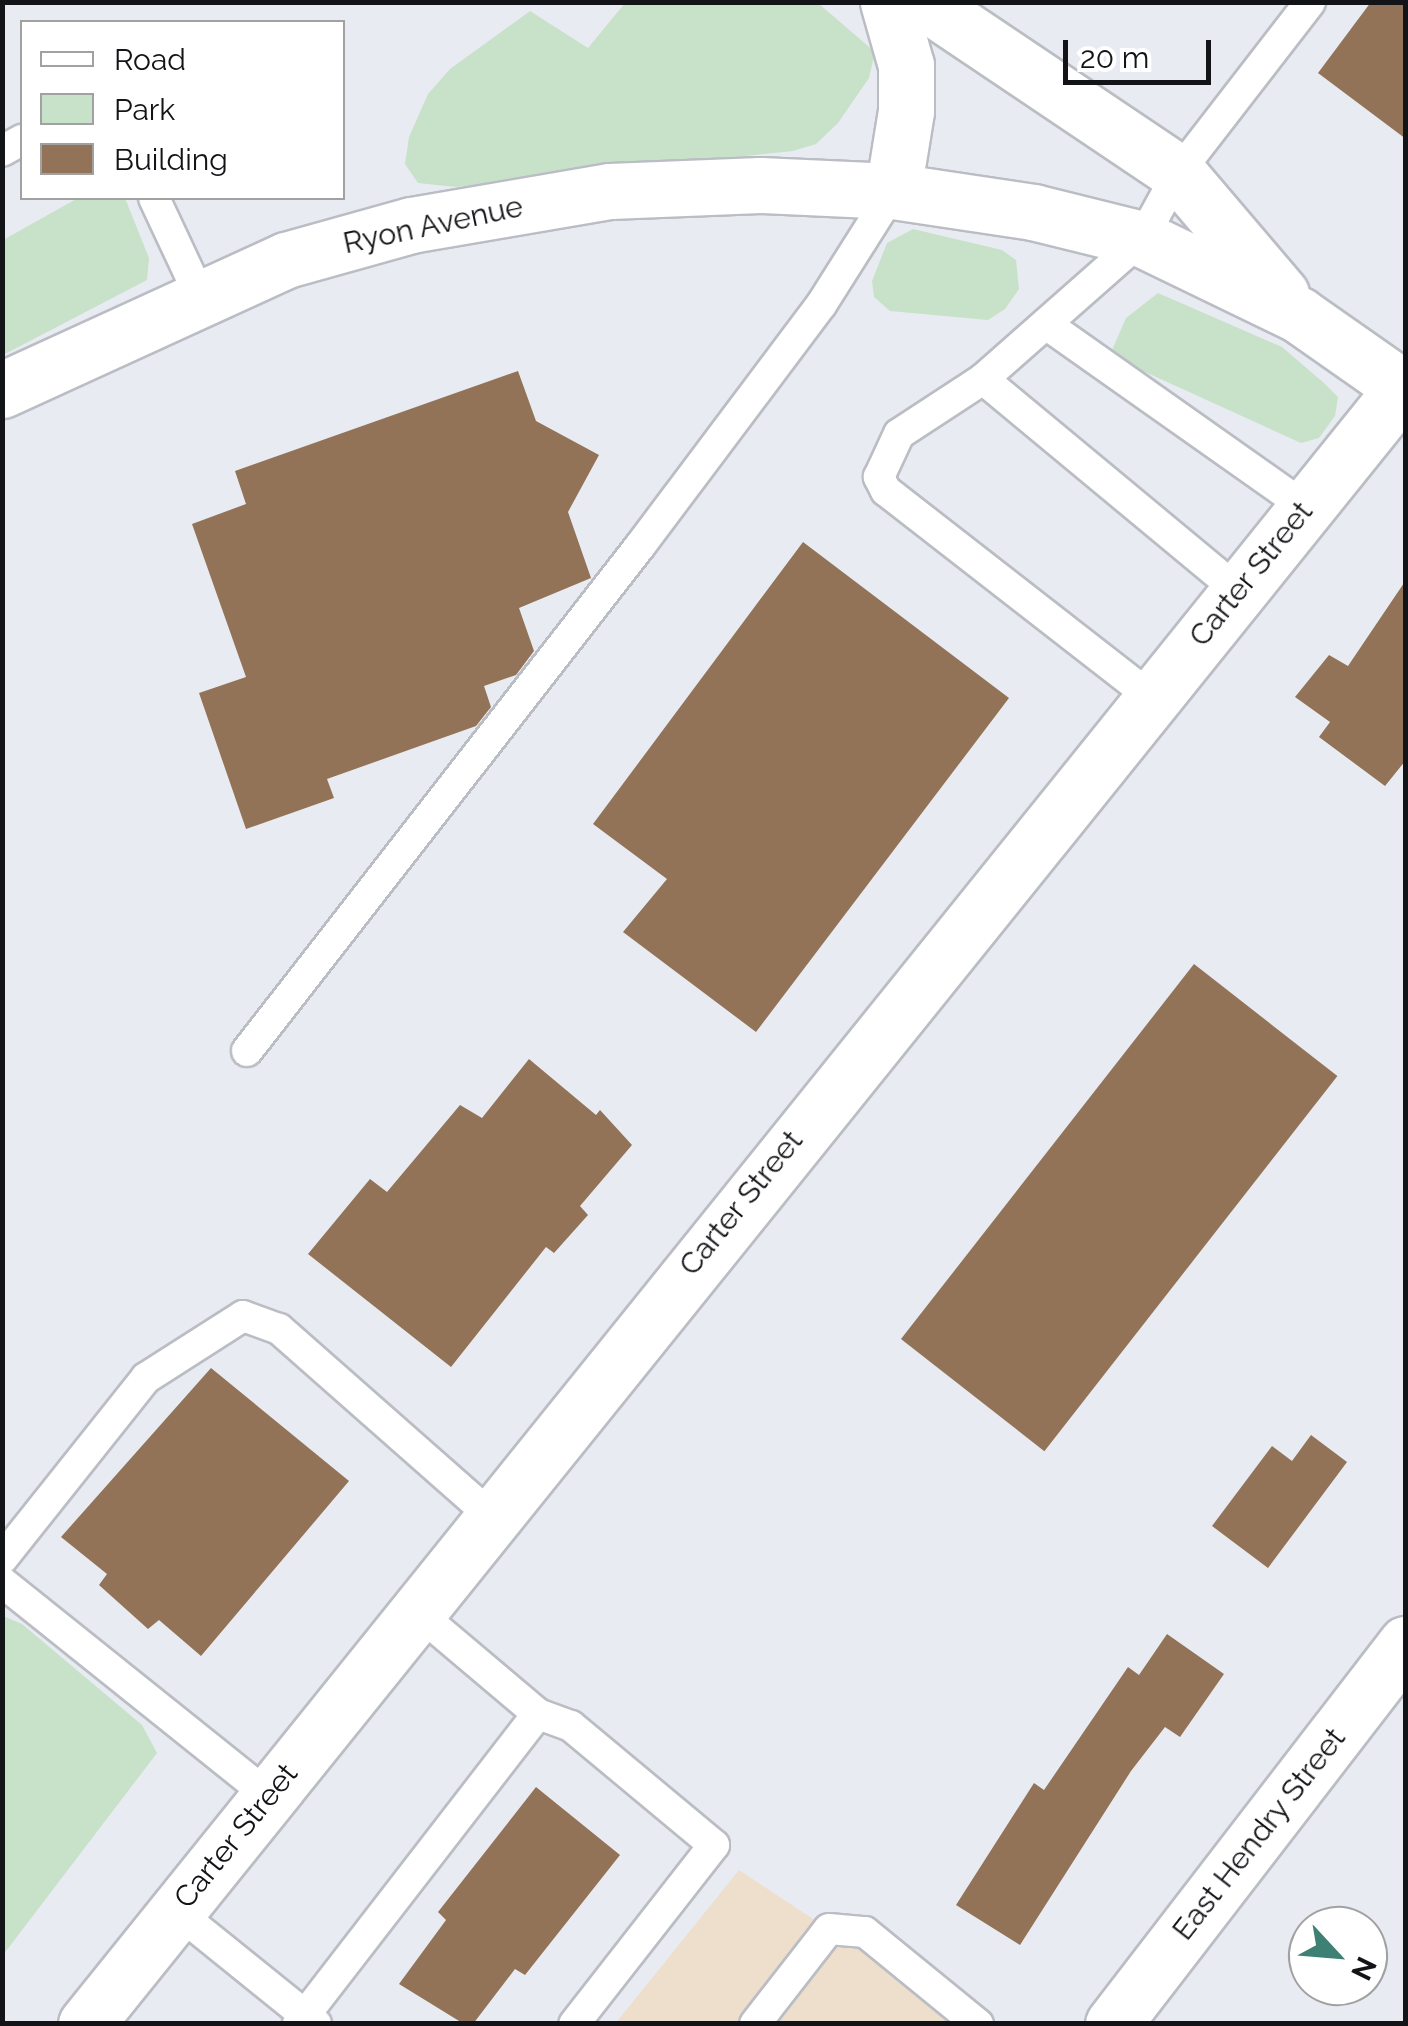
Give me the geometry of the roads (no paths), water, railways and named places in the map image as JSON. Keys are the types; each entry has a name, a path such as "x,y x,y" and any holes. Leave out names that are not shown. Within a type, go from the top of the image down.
{"street":[{"path":"888,2 906,65 906,111 893,191"},
{"path":"924,2 1178,173 1299,315 1404,389"},
{"name":"Ryon Avenue","path":"2,390 200,296 286,260 411,225 610,191 760,185 893,191 1033,212 1142,240 1299,315"},
{"name":"Carter Street","path":"86,2024 491,1516 1404,389"},
{"name":"East Hendry Street","path":"1113,2024 1406,1644"}],"lane":[{"path":"1152,697 886,491 879,477 899,434 984,379 1142,240 1178,173 1310,2"},
{"path":"247,1051 640,546 821,305 893,191"},
{"path":"155,200 200,296"},
{"path":"1046,324 1306,507"},
{"path":"984,379 1238,591"},
{"path":"2,1559 146,1378 243,1316 279,1328 491,1516"},
{"path":"2,1582 268,1795"},
{"path":"416,1611 538,1714 571,1726 714,1844 574,2024"},
{"path":"176,1911 306,2021 538,1714"},
{"path":"756,2024 829,1929 865,1932 978,2024"}]}
